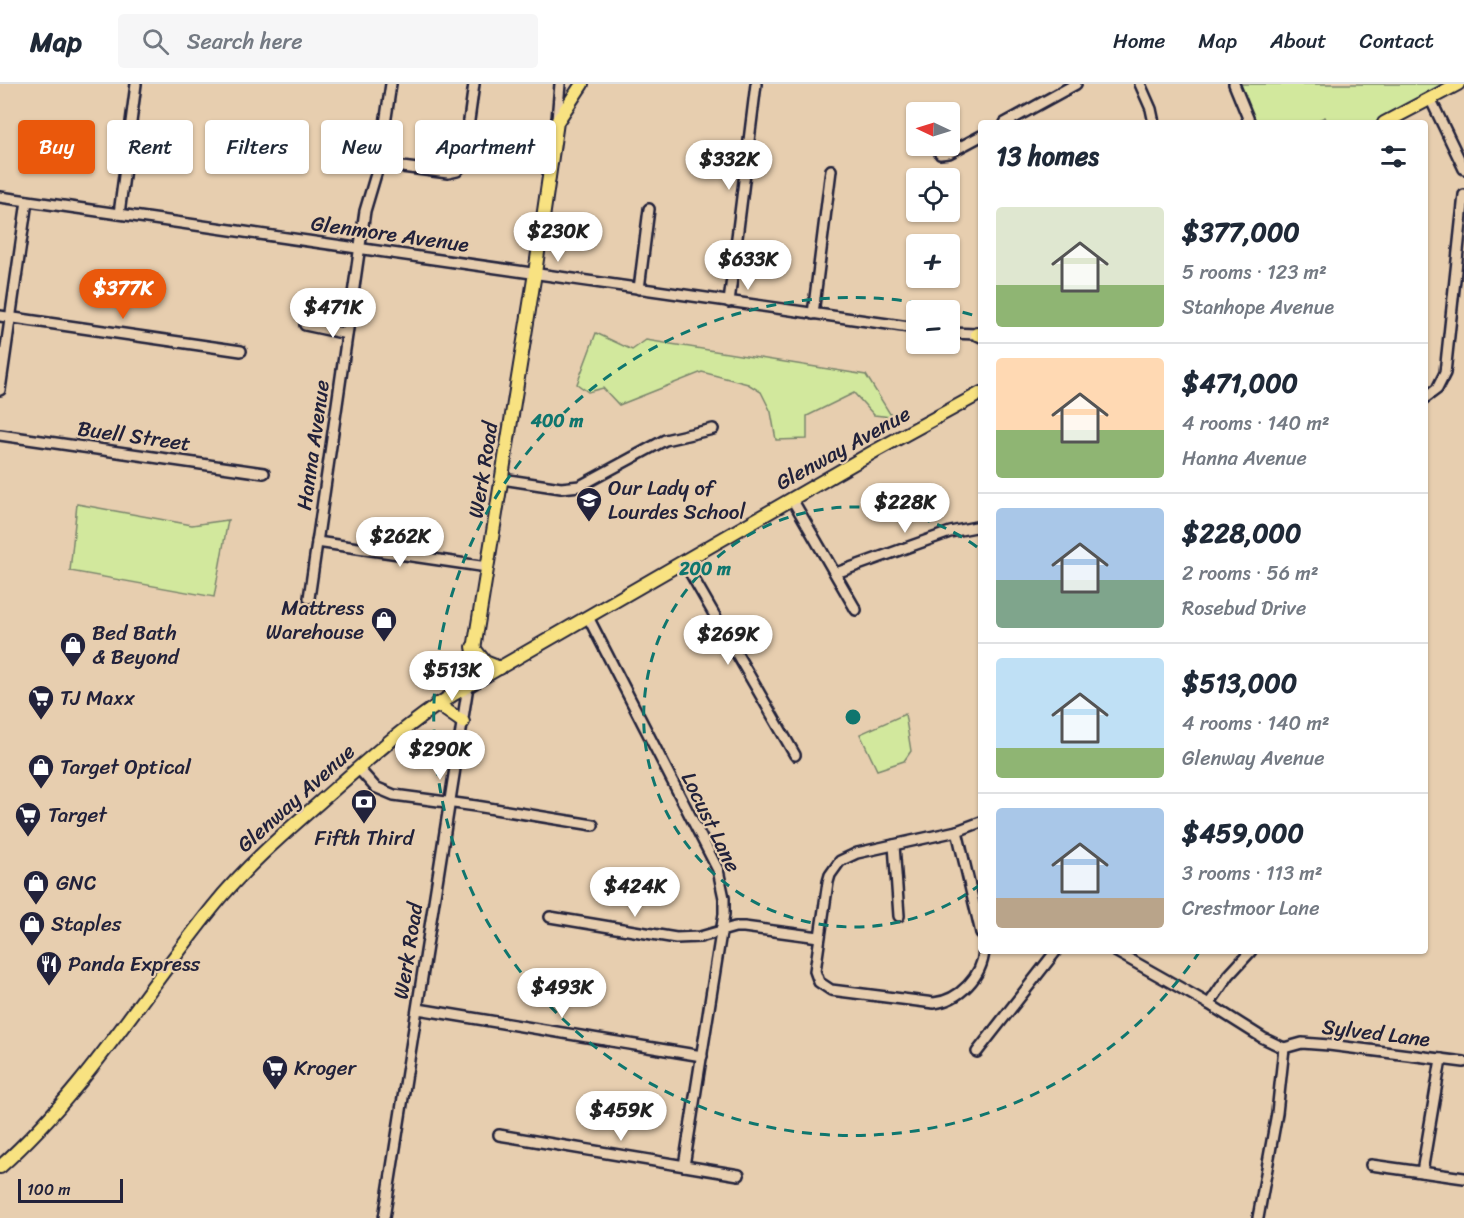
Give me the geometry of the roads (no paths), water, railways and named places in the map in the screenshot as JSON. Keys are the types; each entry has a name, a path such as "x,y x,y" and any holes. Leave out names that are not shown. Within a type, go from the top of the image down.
{"main road":[{"path":"557,122 582,84"},
{"path":"1390,120 1458,84"},
{"name":"Werk Road","path":"468,686 535,273 557,122"},
{"name":"Glenway Avenue","path":"0,1167 43,1125 77,1084 195,929 239,877 264,851 413,722 437,704 792,499 977,398"},
{"path":"474,647 485,662 500,668"},
{"path":"437,704 463,722"}],"street":[{"path":"119,214 136,84"},
{"name":"Hanna Avenue","path":"386,120 391,84"},
{"path":"403,167 448,173 457,171 463,164 474,84"},
{"name":"Werk Road","path":"557,122 560,84"},
{"path":"729,302 756,84"},
{"path":"1010,120 1076,84"},
{"path":"1140,84 1152,109 1154,120"},
{"path":"1234,84 1249,120"},
{"path":"1430,98 1464,169"},
{"path":"960,147 978,138"},
{"path":"813,314 831,170"},
{"name":"Hanna Avenue","path":"309,598 367,202 376,174"},
{"path":"1428,396 1437,389 1445,373 1464,195"},
{"name":"Glenmore Avenue","path":"0,197 906,327"},
{"path":"0,390 27,201"},
{"path":"639,289 649,209"},
{"path":"0,316 241,351"},
{"path":"305,325 347,334"},
{"path":"960,334 978,335"},
{"path":"502,479 552,488 580,486 664,440 713,429"},
{"name":"Buell Street","path":"0,435 264,473"},
{"path":"792,499 856,610"},
{"path":"836,573 950,532 978,527"},
{"path":"317,543 487,567"},
{"path":"684,562 795,755"},
{"name":"Locust Lane","path":"588,617 718,870 724,898 724,914 684,1166"},
{"name":"Werk Road","path":"384,1218 468,686"},
{"path":"358,768 375,787 388,794 592,825"},
{"path":"978,823 957,831 857,853 847,857 835,867 828,882 815,971 819,982 825,988 934,1003 951,999 968,985 981,965 983,954"},
{"path":"957,831 978,920"},
{"path":"894,845 899,916"},
{"path":"550,917 676,938 700,937 735,927 819,937"},
{"path":"977,1052 1054,954"},
{"path":"1120,954 1284,1048 1277,1113 1258,1218"},
{"path":"1209,1004 1229,975 1248,954"},
{"path":"418,1009 702,1056"},
{"name":"Sylved Lane","path":"1284,1048 1302,1043 1329,1045 1464,1062"},
{"path":"1422,1172 1441,1059"},
{"path":"499,1135 739,1175"},
{"path":"1371,1165 1464,1178"}],"place":[{"name":"Our Lady of Lourdes School","path":"589,523"},
{"name":"Mattress Warehouse","path":"384,643"},
{"name":"Bed Bath & Beyond","path":"73,668"},
{"name":"TJ Maxx","path":"41,721"},
{"name":"Target Optical","path":"41,790"},
{"name":"Fifth Third","path":"364,825"},
{"name":"Target","path":"28,838"},
{"name":"GNC","path":"36,906"},
{"name":"Staples","path":"32,947"},
{"name":"Panda Express","path":"49,987"},
{"name":"Kroger","path":"275,1091"}]}
